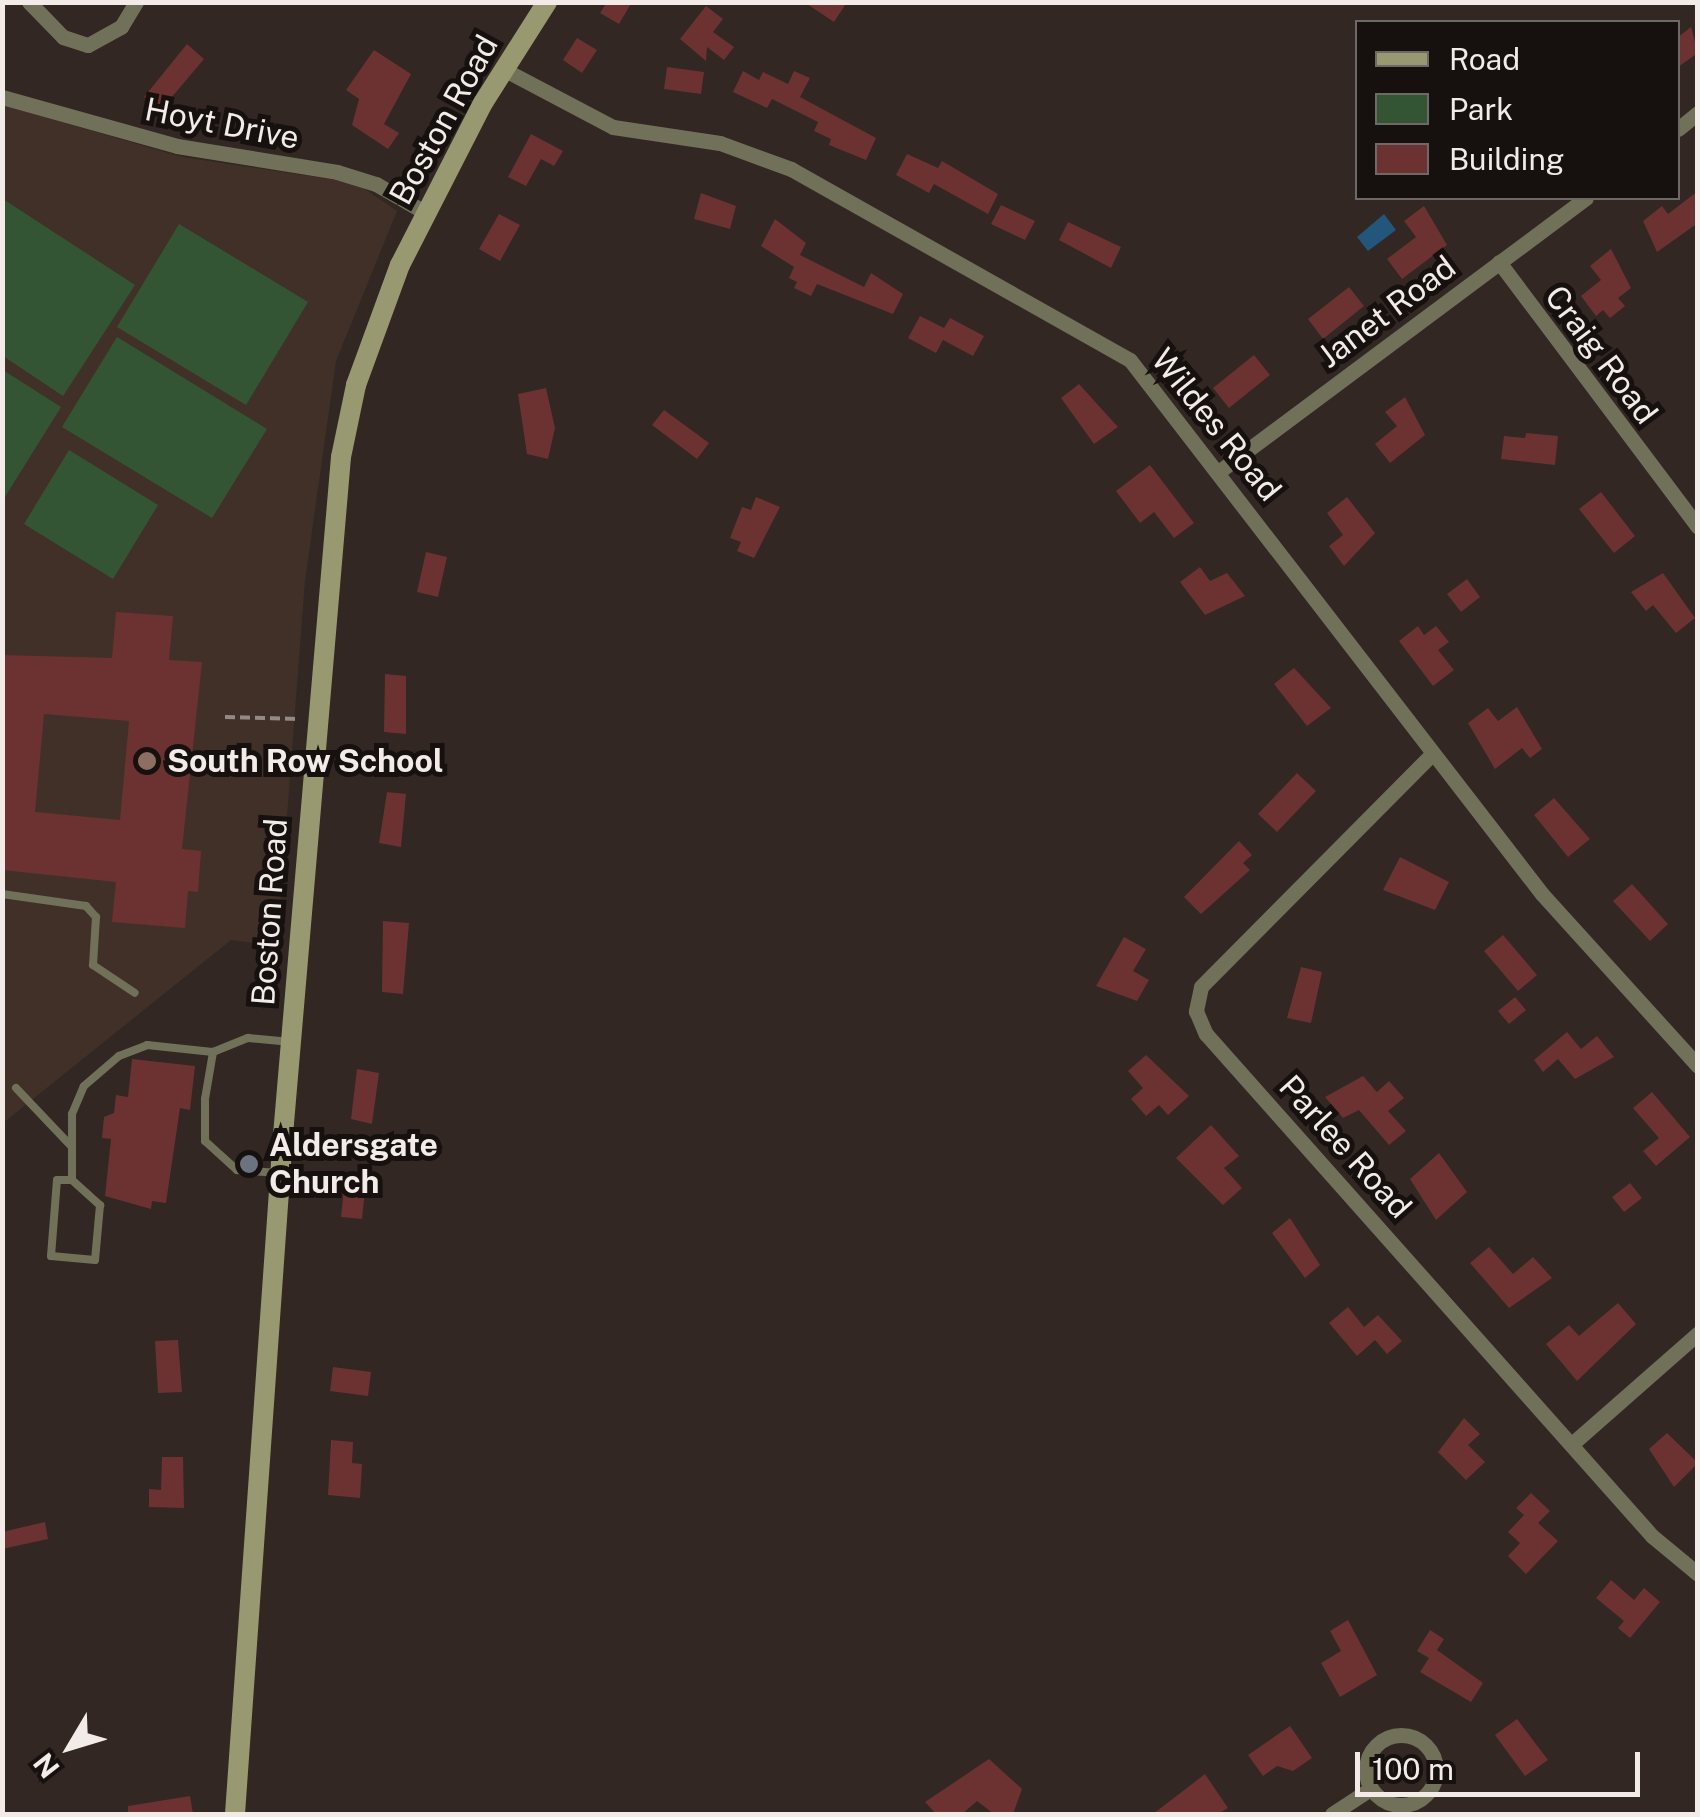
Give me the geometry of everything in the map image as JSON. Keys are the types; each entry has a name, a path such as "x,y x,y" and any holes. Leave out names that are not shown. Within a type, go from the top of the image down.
{"main road":[{"name":"Boston Road","path":"235,1814 329,540 356,385 375,325 426,212 503,70 547,2"}],"street":[{"path":"28,2 63,37 94,43 120,27 136,2"},
{"name":"Wildes Road","path":"503,70 612,127 720,143 791,169 1068,320 1138,368 1222,470 1432,754 1542,894 1698,1066"},
{"name":"Hoyt Drive","path":"2,97 178,146 337,172 376,184 426,212"},
{"name":"Janet Road","path":"1222,470 1583,200"},
{"name":"Craig Road","path":"1499,262 1698,527"},
{"name":"Parlee Road","path":"1432,754 1201,987 1196,1010 1206,1034 1652,1536 1698,1574"},
{"path":"1573,1443 1698,1332"},
{"path":"1387,1738 1424,1741 1435,1754 1429,1790 1409,1804 1391,1804 1367,1791 1364,1766 1387,1738"},
{"path":"1332,1814 1367,1791"}],"lane":[{"path":"2,894 86,906 96,917 93,965 134,992"},
{"path":"72,1180 57,1180 51,1256 95,1260 100,1205 72,1180 72,1114 84,1086 119,1056 147,1046 214,1052 248,1038 290,1042"},
{"path":"214,1052 204,1142 237,1170 280,1173"},
{"path":"16,1088 71,1146"}],"path":[{"path":"225,717 315,719"}],"shaded area":[{"name":"South Row School","path":"3,105 182,157 356,183 397,211 336,361 305,581 277,946 231,940 3,1123"}],"green space":[{"path":"3,199 135,285 63,396 3,356"},
{"path":"179,224 308,302 246,405 117,327"},
{"path":"117,337 267,429 212,518 62,427"},
{"path":"3,370 61,407 3,500"},
{"path":"69,450 158,505 113,579 24,524"}],"water":[{"path":"1384,214 1396,230 1368,251 1357,237"}],"building":[{"path":"607,2 632,2 619,24 600,13"},
{"path":"804,2 847,2 834,22"},
{"path":"706,6 723,19 713,32 734,47 724,60 707,47 706,61 680,39"},
{"path":"1691,27 1698,53 1680,66 1680,35"},
{"path":"577,38 597,50 582,73 563,60"},
{"path":"187,44 204,59 160,111 144,97"},
{"path":"374,50 411,74 384,124 399,133 388,149 352,125 359,99 346,90"},
{"path":"667,67 704,72 701,94 664,89"},
{"path":"743,71 759,80 763,72 788,84 794,71 810,78 800,97 876,138 866,160 829,145 831,139 814,131 818,122 772,99 767,108 733,92"},
{"path":"531,134 563,151 554,166 541,159 526,186 508,177"},
{"path":"907,154 938,168 942,161 998,194 988,214 934,184 929,193 896,175"},
{"path":"1698,191 1698,223 1657,252 1643,221 1662,206 1668,214"},
{"path":"701,193 736,206 730,229 694,219"},
{"path":"1001,205 1035,221 1025,240 991,224"},
{"path":"1424,206 1447,245 1402,279 1387,259 1416,237 1404,221"},
{"path":"499,214 520,225 500,261 479,249"},
{"path":"775,219 806,243 800,255 864,287 871,273 903,294 893,314 817,284 811,296 794,288 797,282 789,278 794,267 761,246"},
{"path":"1068,222 1121,247 1111,268 1059,240"},
{"path":"1611,249 1631,288 1618,298 1625,306 1610,318 1603,310 1596,316 1581,296 1601,280 1590,266"},
{"path":"1349,287 1364,306 1323,339 1308,319"},
{"path":"920,316 944,328 950,318 984,336 973,356 943,340 936,353 908,338"},
{"path":"1254,355 1270,375 1229,408 1213,388"},
{"path":"1079,384 1118,427 1094,444 1061,398"},
{"path":"546,388 555,428 548,459 527,454 518,394"},
{"path":"1405,397 1425,435 1390,463 1375,444 1397,426 1385,412"},
{"path":"664,410 709,443 697,459 652,425"},
{"path":"1526,433 1558,436 1555,465 1501,459 1504,436 1525,438"},
{"path":"1150,465 1194,523 1174,538 1154,512 1140,523 1116,491"},
{"path":"1601,492 1635,536 1614,553 1579,509"},
{"path":"756,497 780,507 754,558 737,551 741,542 730,538 742,507 751,510"},
{"path":"1347,497 1375,533 1344,566 1329,546 1343,535 1327,513"},
{"path":"426,552 447,557 438,597 417,592"},
{"path":"1200,567 1210,581 1227,573 1245,596 1205,615 1180,582"},
{"path":"1663,573 1695,618 1676,633 1653,605 1646,611 1631,592"},
{"path":"1467,579 1480,597 1461,612 1447,594"},
{"path":"116,612 173,616 169,660 202,662 182,849 201,851 198,892 188,891 185,928 112,922 116,882 2,870 2,655 112,658","holes":["44,714 129,721 120,820 35,812"]},
{"path":"1418,626 1424,635 1436,626 1449,642 1438,650 1454,670 1433,686 1399,641"},
{"path":"1294,668 1331,708 1307,726 1274,684"},
{"path":"385,674 406,676 406,734 384,732"},
{"path":"1517,707 1542,749 1530,758 1522,748 1495,769 1468,723 1488,708 1498,721"},
{"path":"1297,773 1316,791 1277,832 1258,814"},
{"path":"387,792 406,794 401,847 379,843"},
{"path":"1554,798 1590,839 1568,857 1534,815"},
{"path":"1239,841 1252,855 1243,863 1250,870 1201,914 1184,897"},
{"path":"1400,857 1449,882 1435,910 1383,890"},
{"path":"1632,884 1668,924 1650,941 1613,901"},
{"path":"383,921 409,923 403,994 382,992"},
{"path":"1503,935 1537,975 1518,991 1484,951"},
{"path":"1124,937 1146,949 1133,971 1149,980 1137,1001 1096,986"},
{"path":"1301,967 1322,972 1311,1023 1287,1018"},
{"path":"1515,997 1526,1010 1509,1024 1498,1011"},
{"path":"1567,1032 1581,1049 1597,1036 1614,1057 1575,1079 1558,1059 1543,1072 1534,1060"},
{"path":"1146,1055 1189,1096 1168,1115 1159,1105 1146,1116 1131,1099 1143,1088 1128,1071"},
{"path":"132,1059 195,1066 190,1110 180,1108 166,1203 152,1201 151,1209 105,1196 111,1139 102,1138 104,1117 114,1113 116,1095 128,1097"},
{"path":"357,1069 379,1073 372,1124 351,1119"},
{"path":"1363,1076 1377,1092 1389,1081 1404,1098 1388,1111 1406,1131 1389,1145 1359,1110 1343,1118 1325,1097"},
{"path":"1652,1092 1690,1137 1656,1166 1643,1151 1659,1138 1633,1108"},
{"path":"1211,1125 1239,1156 1224,1168 1242,1188 1223,1205 1176,1158"},
{"path":"1439,1153 1467,1192 1436,1220 1410,1179"},
{"path":"1630,1183 1642,1198 1624,1212 1612,1197"},
{"path":"344,1188 365,1190 362,1219 341,1217"},
{"path":"1290,1218 1320,1265 1305,1278 1272,1233"},
{"path":"1489,1247 1513,1274 1533,1257 1552,1278 1509,1308 1470,1263"},
{"path":"1618,1303 1636,1324 1577,1381 1546,1344 1569,1325 1579,1336"},
{"path":"1348,1307 1364,1327 1378,1315 1402,1341 1387,1354 1375,1340 1357,1356 1329,1323"},
{"path":"178,1340 182,1392 158,1393 155,1341"},
{"path":"333,1367 371,1372 368,1396 330,1391"},
{"path":"1464,1418 1480,1434 1468,1445 1485,1462 1466,1480 1438,1452"},
{"path":"1667,1433 1698,1463 1674,1487 1649,1449"},
{"path":"331,1440 353,1442 352,1463 362,1464 360,1498 328,1495"},
{"path":"162,1457 183,1457 184,1508 149,1507 149,1489 161,1490"},
{"path":"1531,1493 1550,1511 1538,1523 1558,1541 1526,1574 1508,1556 1520,1543 1508,1532 1524,1515 1516,1508"},
{"path":"45,1522 48,1539 2,1549 2,1532"},
{"path":"1611,1580 1634,1600 1644,1588 1660,1602 1630,1638 1618,1628 1624,1621 1596,1598"},
{"path":"1348,1620 1377,1675 1340,1697 1321,1663 1341,1651 1330,1631"},
{"path":"1430,1630 1444,1639 1437,1650 1483,1683 1471,1702 1420,1672 1429,1658 1417,1651"},
{"path":"1517,1719 1548,1760 1525,1776 1495,1735"},
{"path":"1290,1726 1312,1758 1293,1771 1277,1766 1263,1776 1248,1755"},
{"path":"989,1759 1022,1789 1013,1814 994,1814 977,1801 962,1814 936,1814 925,1802"},
{"path":"1205,1774 1228,1808 1218,1814 1153,1814"},
{"path":"190,1796 193,1814 128,1814 128,1806"}],"place":[{"name":"South Row School","path":"147,761"},
{"name":"Aldersgate Church","path":"249,1164"}]}
